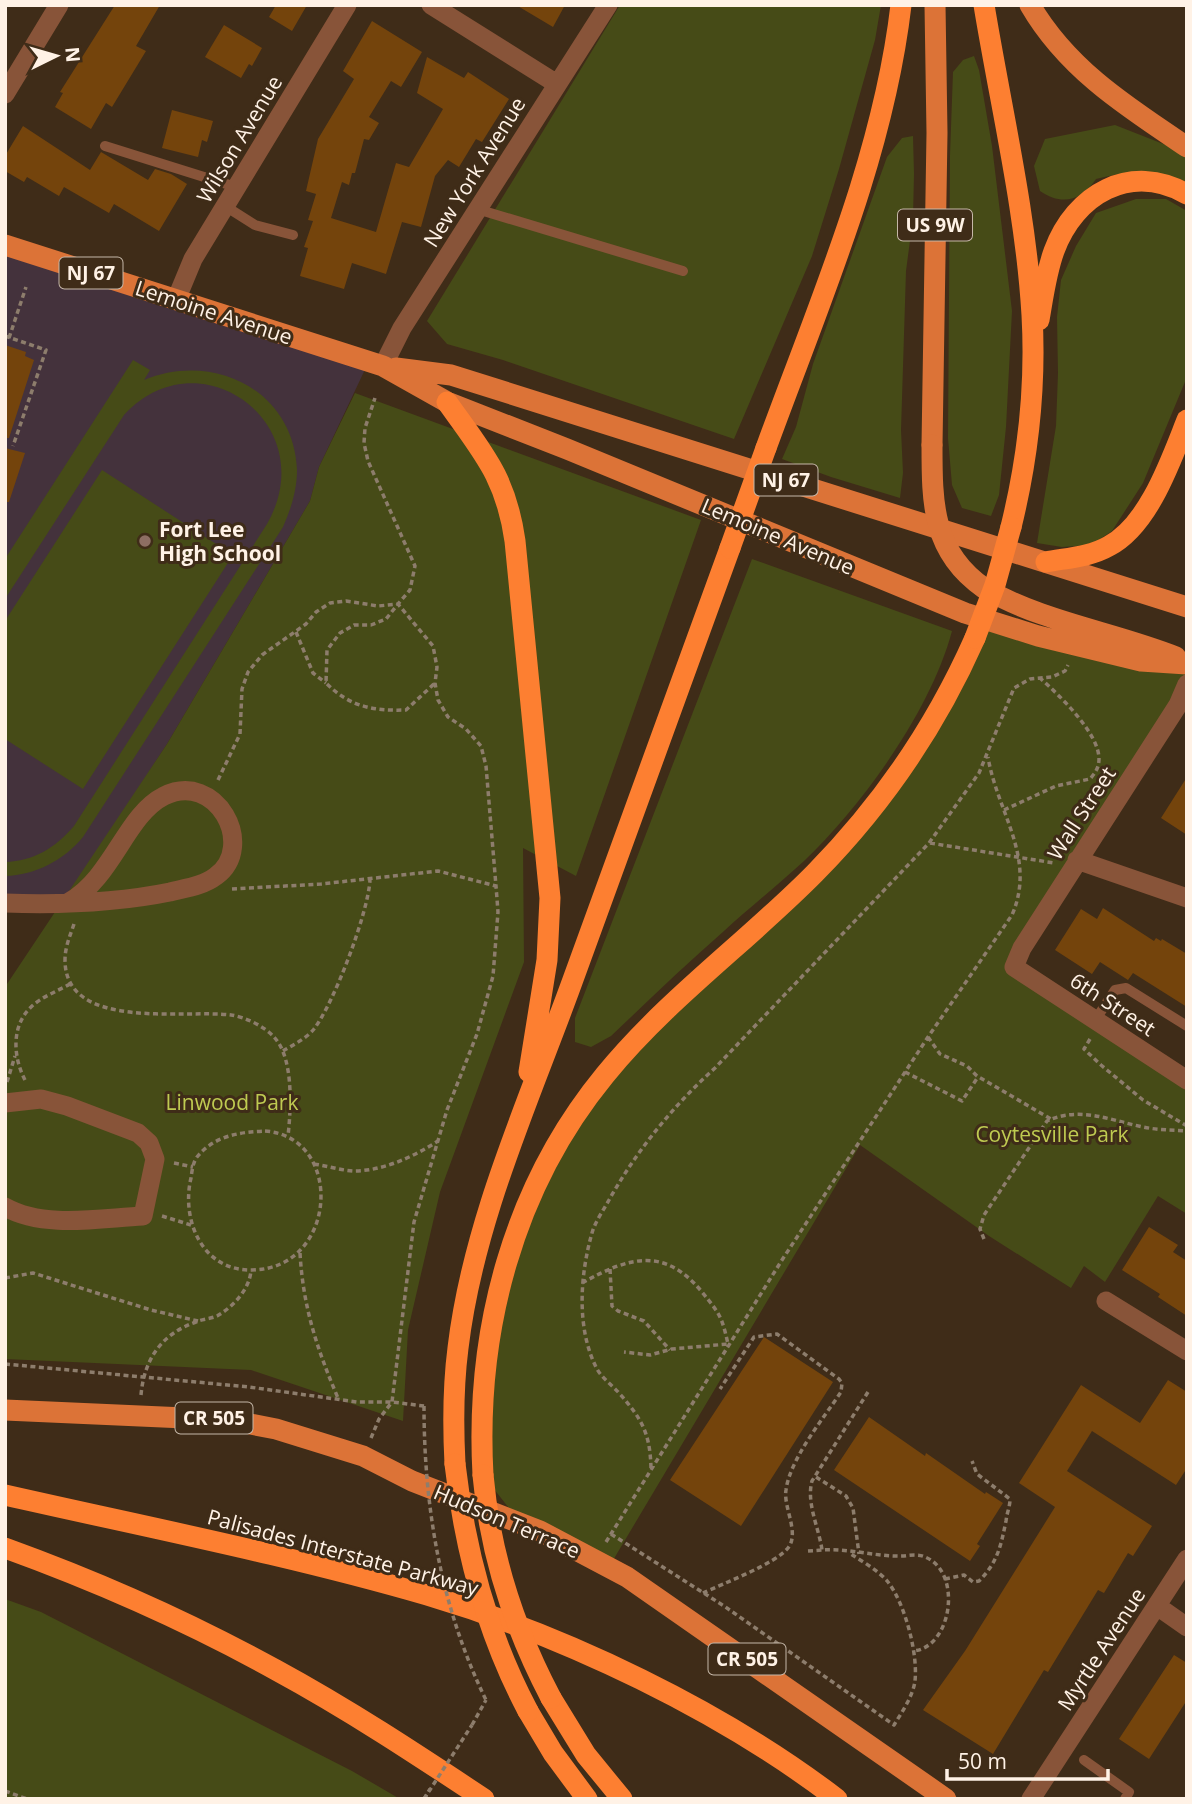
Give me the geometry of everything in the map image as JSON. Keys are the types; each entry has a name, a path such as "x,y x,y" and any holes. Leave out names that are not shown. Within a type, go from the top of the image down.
{"highway":[{"path":"587,1799 553,1753 528,1711 499,1650 477,1586 461,1510 455,1464 455,1385 464,1310 480,1241 519,1126 838,250 866,164 888,81 901,5"},
{"path":"622,1799 586,1755 551,1698 526,1647 504,1587 488,1518 483,1475 482,1402 493,1312 521,1218 541,1174 564,1133 599,1082 639,1037 814,874 861,822 901,771 955,681 995,585 1012,527 1029,425 1033,356 1022,232 984,5"},
{"path":"1033,356 1050,262 1060,237 1076,213 1096,195 1132,181 1156,182 1187,194"},
{"path":"447,402 494,469 511,516 548,864 550,918 547,960 519,1126"},
{"path":"1046,562 1099,551 1131,529 1156,491 1187,419"},
{"name":"Palisades Interstate Parkway","path":"5,1494 355,1576 428,1596 505,1622 610,1666 678,1699 770,1752 837,1799"},
{"path":"5,1548 125,1595 239,1650 349,1712 484,1799"}],"main road":[{"name":"US 9W","path":"935,5 937,133 932,445 934,504 941,536 960,566 984,588 1028,608 1144,645 1187,663"},
{"path":"1030,5 1051,37 1087,75 1117,100 1187,147"},
{"name":"Lemoine Avenue","path":"5,245 383,366 452,375 1187,607"},
{"name":"Lemoine Avenue","path":"383,366 447,402 965,613 1038,636 1142,661 1187,663"},
{"name":"Hudson Terrace","path":"5,1409 202,1417 254,1424 363,1456 412,1480 529,1526 595,1559 695,1623 946,1799"}],"street":[{"path":"5,94 59,5"},
{"name":"Wilson Avenue","path":"176,300 193,259 347,5"},
{"path":"431,5 557,84"},
{"name":"New York Avenue","path":"383,366 402,328 608,5"},
{"name":"Wall Street","path":"1014,967 1022,948 1178,705 1187,684"},
{"path":"5,903 75,903 103,903 202,884 219,874 231,853 230,828 221,808 204,794 191,790 163,797 150,806 96,881 75,903"},
{"path":"1075,864 1186,897"},
{"name":"6th Street","path":"1014,967 1187,1080"},
{"path":"5,1103 41,1099 67,1106 138,1133 149,1143 155,1159 143,1216 49,1219 5,1207"},
{"path":"1106,1301 1187,1351"},
{"name":"Myrtle Avenue","path":"1031,1799 1187,1559"},
{"path":"1157,1606 1187,1627"}],"lane":[{"path":"105,146 236,187"},
{"path":"225,206 256,226 293,235"},
{"path":"477,209 683,271"},
{"path":"1096,1019 1115,990 1126,988 1187,1026"},
{"path":"1084,1760 1129,1792 1125,1799"}],"path":[{"path":"13,446 46,350 7,337 26,287"},
{"path":"326,683 327,650 340,633 354,625 371,625 386,619 410,590 415,566 368,461 364,443 365,428 375,398"},
{"path":"204,794 212,789 219,778 240,734 242,690 248,672 262,655 296,632 316,612 330,603 346,601 379,606 398,604"},
{"path":"363,1456 379,1419 392,1402 414,1222 447,1110 488,1001 493,976 498,912 486,766 481,746 466,729 448,717 438,700 433,646 398,604"},
{"path":"296,632 313,673 341,698 360,705 384,711 406,710 435,683"},
{"path":"651,1468 650,1446 644,1423 598,1370 584,1330 582,1283 592,1231 632,1163 673,1108 929,843 964,795 988,754 1014,688 1030,678 1052,677 1065,671 1073,657"},
{"path":"1004,810 1056,786 1090,779 1098,769 1099,757 1091,735 1040,678"},
{"path":"595,1559 728,1344 928,1037 1012,915 1019,900 1021,884 1018,856 1013,834 996,790 988,754"},
{"path":"929,843 1075,864"},
{"path":"232,889 370,880 438,872 496,886"},
{"path":"283,1051 314,1030 330,999 360,924 369,896 370,880"},
{"path":"75,903 65,959 70,984 79,994 126,1013 232,1015 259,1026 274,1037 283,1051 288,1073 288,1136"},
{"path":"41,1099 23,1076 15,1040 23,1017 32,1005 70,984"},
{"path":"928,1037 940,1054 968,1066 979,1076 1051,1119"},
{"path":"1084,1049 1143,1100 1187,1128"},
{"path":"5,1089 16,1051"},
{"path":"905,1072 962,1101 979,1076"},
{"path":"984,1239 980,1229 985,1215 1047,1121 1062,1114 1082,1113 1100,1115 1146,1128 1187,1128"},
{"path":"300,1253 281,1263 251,1270 232,1268 209,1253 198,1240 191,1225 189,1185 196,1158 225,1136 265,1131 288,1136 314,1164 320,1179 320,1214 300,1253 307,1315 338,1398"},
{"path":"314,1164 351,1171 374,1168 419,1153 438,1140"},
{"path":"143,1216 156,1214 191,1225"},
{"path":"582,1283 610,1269 645,1260 664,1261 691,1279 722,1317 728,1344"},
{"path":"610,1269 611,1306 643,1321 670,1350"},
{"path":"140,1414 143,1376 159,1346 198,1321 215,1317 239,1297 251,1281 251,1270"},
{"path":"5,1278 33,1273 151,1310 198,1321"},
{"path":"704,1593 770,1561 788,1548 792,1538 786,1502 787,1485 797,1460 841,1392 842,1383 777,1334 754,1337 720,1389"},
{"path":"624,1352 650,1355 670,1350 728,1344"},
{"path":"5,1364 143,1376 357,1402 424,1406 426,1476 439,1563 465,1653 486,1700 424,1799"},
{"path":"822,1550 809,1491 815,1476 868,1392"},
{"path":"945,1579 964,1575 973,1581 979,1581 995,1563 1010,1508 1010,1499 978,1474 972,1461"},
{"path":"815,1476 846,1496 853,1508 859,1554"},
{"path":"611,1534 704,1593 894,1725 915,1683 908,1627 900,1603 888,1581 849,1553"},
{"path":"808,1551 926,1557 934,1563 945,1579 948,1608 941,1630 927,1648 913,1651"},
{"path":"5,1791 27,1799"}],"shaded area":[{"name":"Fort Lee High School","path":"5,245 369,361 319,467 310,501 167,744 75,886 57,903 5,903"}],"green space":[{"path":"620,5 881,5 875,40 812,256 734,439 503,360 447,344 427,321"},
{"path":"974,56 979,70 992,146 1012,311 1006,427 999,495 991,516 962,508 952,485 948,438 953,72 963,60"},
{"path":"1115,125 1171,147 1187,158 1187,182 1152,173 1132,173 1096,179 1084,192 1071,199 1056,199 1040,191 1034,166 1045,139"},
{"path":"913,136 913,218 906,271 901,430 903,473 900,498 782,459 796,427 813,364 887,157 902,138"},
{"path":"1136,199 1166,199 1187,211 1187,377 1143,483 1112,531 1091,545 1062,547 1037,543 1056,426 1057,317 1061,280 1076,246 1096,213"},
{"path":"133,360 150,370 144,380 170,372 197,371 222,375 245,384 265,399 282,418 292,442 297,470 293,499 283,527 83,837 67,853 48,865 28,873 5,876 5,862 25,859 43,852 74,826 267,524 280,487 279,453 267,424 245,401 217,387 186,383 154,392 124,415 5,599 5,559"},
{"name":"Linwood Park","path":"355,393 701,520 576,876 523,848 524,962 440,1192 408,1330 403,1421 251,1370 5,1359 5,987 167,744 310,501 319,467"},
{"path":"102,470 233,555 83,789 5,739 5,621"},
{"path":"752,559 952,631 942,661 912,724 892,755 849,813 804,861 611,1036 591,1047 575,1042 575,1018"},
{"name":"Coytesville Park","path":"985,620 1187,664 1187,684 1014,967 1187,1080 1187,1214 1158,1196 1105,1282 1084,1266 1071,1288 989,1236 860,1145 609,1567 519,1521 483,1475 493,1312 577,1112 861,822"},
{"path":"5,1599 41,1612 352,1771 400,1799 5,1799"}],"building":[{"path":"115,5 160,5 136,46 146,51 112,107 106,103 91,129 55,107 63,93 60,92"},
{"path":"276,5 307,5 292,31 269,17"},
{"path":"516,5 565,5 553,27"},
{"path":"372,21 422,52 401,87 391,81 369,117 379,123 369,140 364,139 349,185 342,182 331,218 376,232 396,163 409,167 443,109 417,93 427,57 464,78 468,72 509,99 482,142 476,139 459,167 448,160 435,176 421,227 402,222 386,274 352,263 344,289 300,276 308,248 304,247 313,221 308,220 316,194 306,191 318,139 354,79 343,71"},
{"path":"224,25 262,48 252,66 249,64 241,78 205,57"},
{"path":"172,110 213,121 207,142 202,140 198,157 162,148"},
{"path":"23,126 90,170 101,152 148,180 155,169 171,174 187,184 159,231 114,204 109,213 64,187 59,196 27,177 24,182 5,171 5,156"},
{"path":"5,345 26,352 25,356 34,360 9,438 5,438"},
{"path":"5,448 25,453 9,502 5,502"},
{"path":"1187,777 1187,835 1161,818"},
{"path":"1103,908 1154,941 1156,938 1161,941 1162,939 1187,954 1187,1007 1133,973 1128,980 1100,962 1092,974 1055,950 1081,909 1097,919"},
{"path":"1149,1227 1178,1245 1173,1252 1187,1261 1187,1316 1158,1297 1160,1294 1122,1270"},
{"path":"764,1337 833,1382 741,1526 670,1480"},
{"path":"1168,1380 1187,1392 1187,1468 1176,1485 1092,1431 1067,1471 1152,1526 1133,1556 1128,1553 1104,1593 1098,1590 1048,1672 1044,1670 993,1754 923,1710 965,1651 1055,1507 1019,1483 1081,1385 1140,1423"},
{"path":"869,1417 925,1456 926,1453 985,1494 986,1492 1003,1503 977,1544 980,1546 970,1561 834,1470"},
{"path":"1174,1655 1187,1663 1187,1700 1149,1759 1119,1739"}],"place":[{"name":"Fort Lee High School","path":"145,541"}]}
